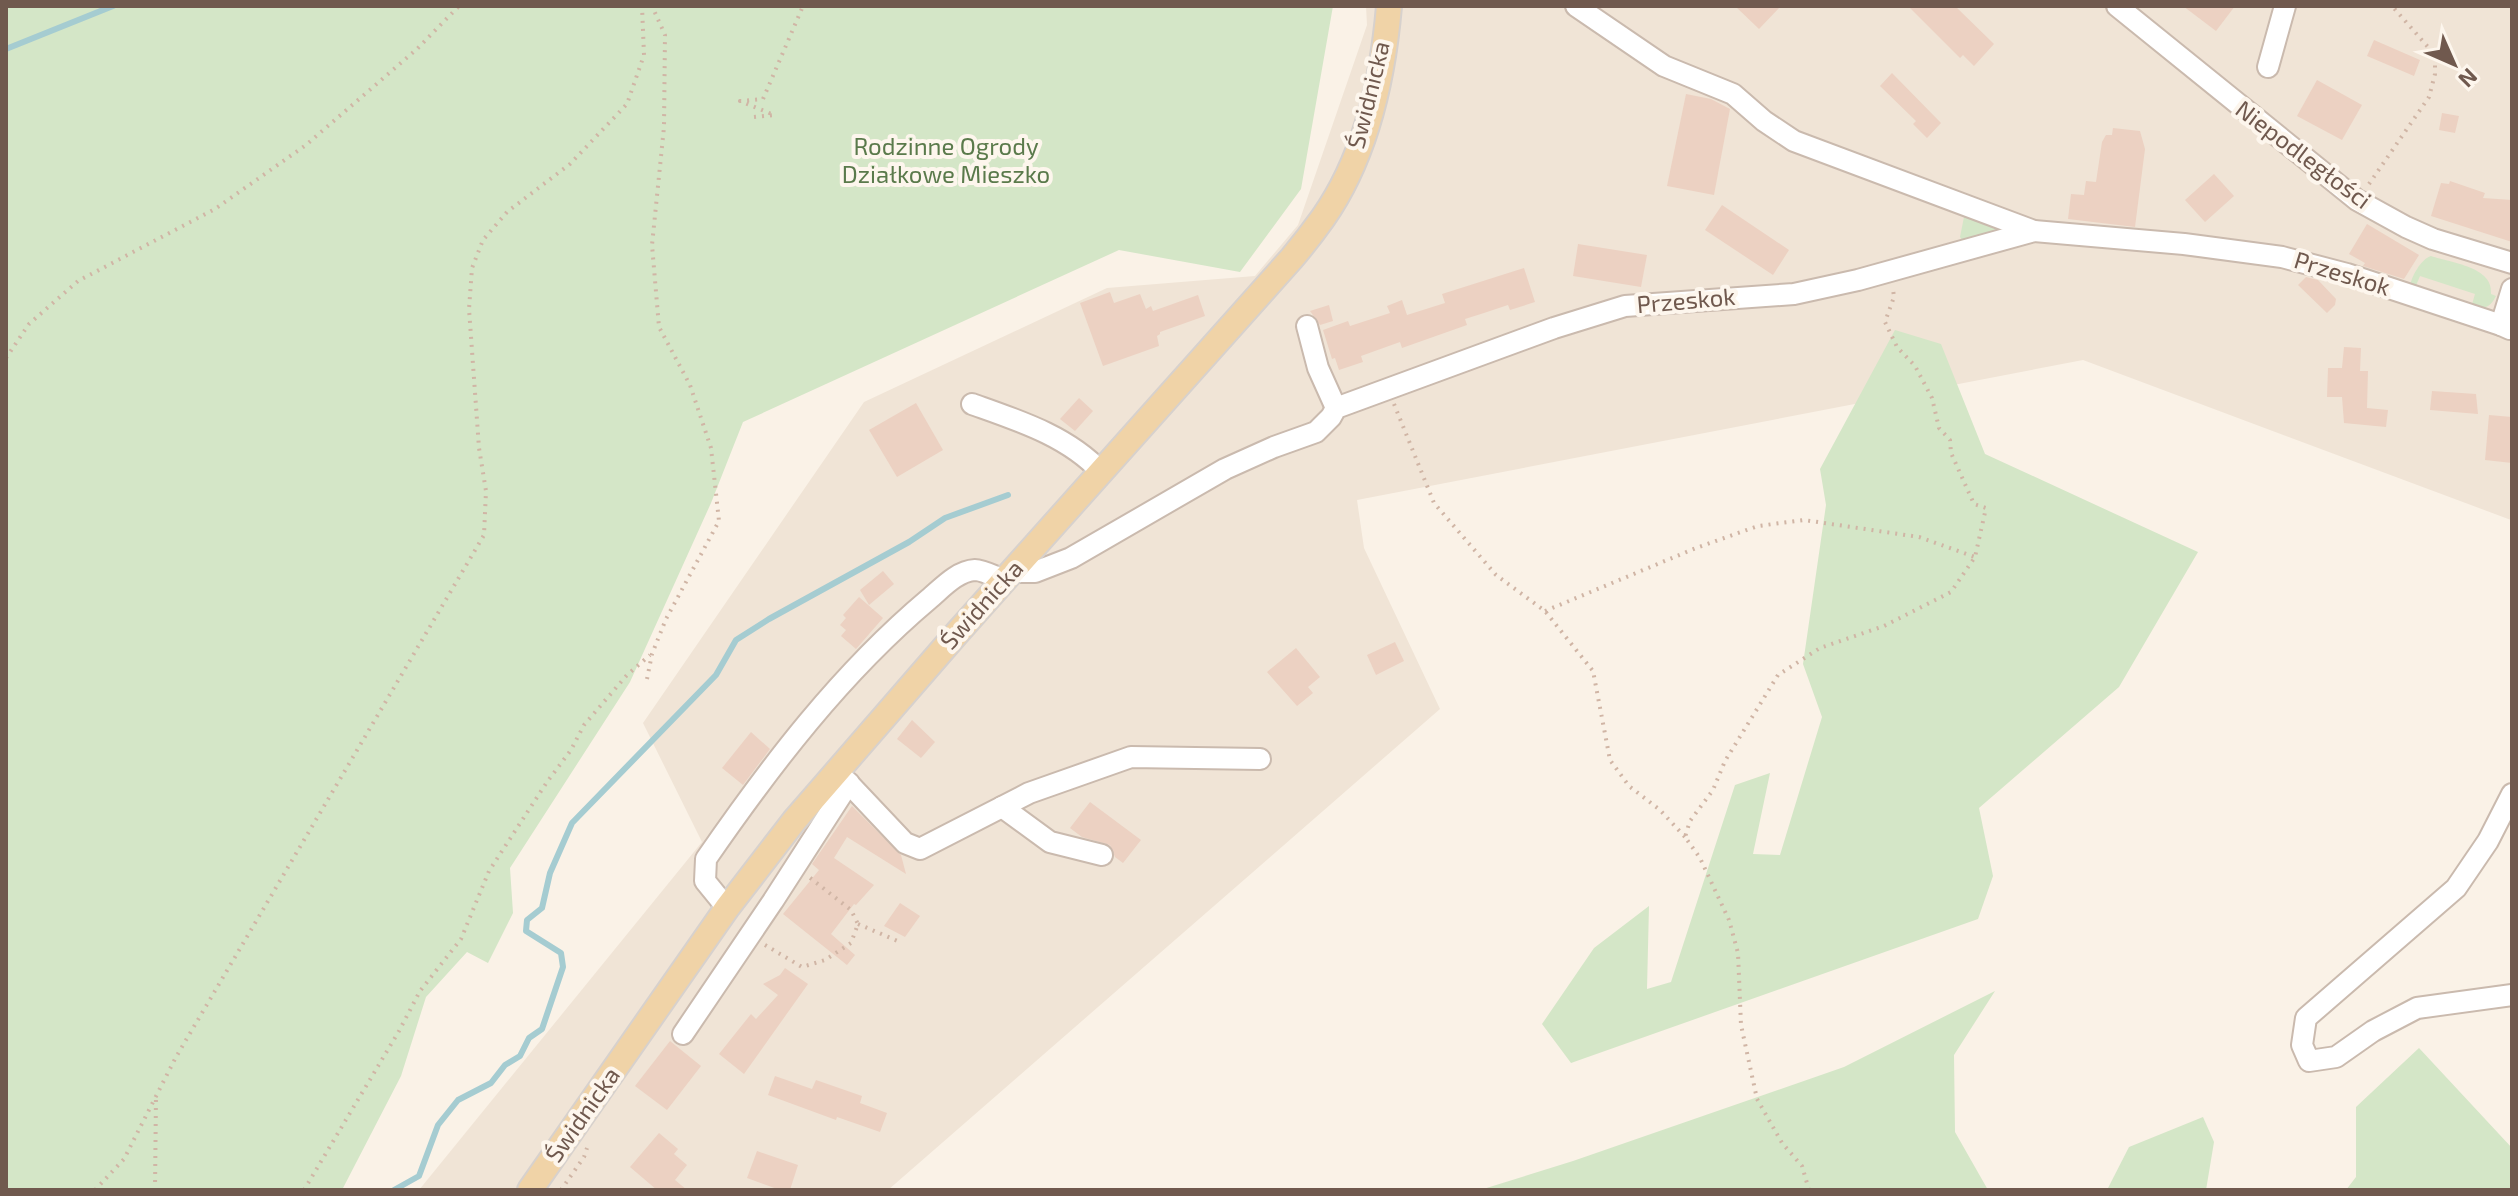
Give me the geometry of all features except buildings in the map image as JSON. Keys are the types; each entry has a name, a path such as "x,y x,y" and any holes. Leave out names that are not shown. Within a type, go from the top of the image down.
{"main road":[{"name":"Świdnicka","path":"530,1190 727,908 794,821 843,777 1008,576 1292,258 1324,216 1344,180 1364,130 1382,59 1389,6"}],"street":[{"name":"Przeskok","path":"1576,6 1664,66 1733,94 1764,121 1794,141 2034,231 2184,244 2282,257 2347,274 2507,327"},
{"name":"Niepodległości","path":"2117,6 2357,200 2433,239 2512,263"},
{"path":"2268,67 2285,6"},
{"name":"Przeskok","path":"1340,406 1554,328 1625,306 1794,294 1884,273 2034,231"},
{"path":"2507,327 2512,289"},
{"path":"727,908 705,881 706,859 785,751 846,678 893,629 952,579 975,570 1008,576 1035,572 1071,558 1225,469 1316,432 1331,417 1340,406 1318,368 1307,326"},
{"path":"972,404 1039,429 1089,459 1101,472"},
{"path":"683,1034 795,867 843,777 905,843 920,849 1029,793 1131,757 1260,759"},
{"path":"2512,794 2488,841 2456,888 2306,1018 2302,1045 2309,1061 2336,1057 2373,1031 2417,1008 2512,995"},
{"path":"1002,807 1050,842 1102,855"}],"path":[{"path":"6,358 29,324 78,281 215,209 306,145 417,49 459,6"},
{"path":"95,1190 124,1159 156,1093 484,535 486,491 479,448 469,309 472,268 483,240 507,212 570,164 627,104 644,55 642,6"},
{"path":"647,679 652,654 666,619 719,521 711,448 690,385 659,327 652,245 664,127 665,35 652,6"},
{"path":"754,117 774,115 740,101 763,99 803,6"},
{"path":"2367,187 2429,97 2435,74 2435,55 2392,6"},
{"path":"1685,837 1690,821 1713,790 1725,761 1778,675 1820,648 1884,626 1951,592 1975,557 1986,508 1974,504 1951,453 1950,440 1939,428 1932,398 1915,366 1897,347 1885,322 1894,297 1893,288 1884,273"},
{"path":"1388,388 1434,503 1496,575 1545,611 1593,671 1610,760 1629,786 1660,810 1700,858 1729,920 1738,953 1741,1025 1757,1099 1782,1143 1802,1166 1809,1190"},
{"path":"1545,611 1696,548 1758,526 1804,520 1919,537 1975,557"},
{"path":"304,1190 420,991 461,939 489,871 571,750 584,725 627,675 652,654"},
{"path":"795,867 851,910 858,924 900,942"},
{"path":"751,933 775,952 802,967 825,960 851,943 858,924"},
{"path":"155,1190 156,1093"}],"shaded area":[{"path":"1366,6 2512,6 2512,589 2511,520 2083,360 1357,500 1364,548 1440,709 888,1190 419,1190 702,842 643,723 864,402 1107,288 1255,276 1298,225 1367,25"}],"green space":[{"name":"Rodzinne Ogrody Działkowe Mieszko","path":"6,6 1333,6 1301,189 1240,272 1119,250 743,422 711,503 630,682 510,868 513,913 488,963 467,952 426,997 401,1076 342,1190 6,1190"},
{"path":"1968,214 2007,229 1963,241 1960,237 1964,217"},
{"path":"2431,256 2479,272 2490,285 2491,294 2496,296 2492,303 2479,309 2471,308 2475,294 2420,276 2415,288 2410,287 2417,269"},
{"path":"1895,330 1941,344 1985,454 2198,552 2119,687 1979,808 1993,876 1978,919 1571,1063 1542,1024 1594,948 1649,906 1647,989 1671,982 1735,785 1770,773 1753,854 1780,855 1822,717 1803,664 1826,505 1820,469"},
{"path":"1995,991 1954,1055 1955,1132 1988,1190 1480,1190 1844,1067"},
{"path":"2419,1048 2512,1148 2512,1190 2346,1190 2356,1177 2356,1107"},
{"path":"2203,1117 2214,1142 2206,1190 2107,1190 2129,1147"}],"waterway":[{"path":"6,49 113,6"},
{"path":"394,1190 419,1176 438,1125 458,1100 491,1083 505,1065 520,1056 529,1038 542,1029 563,967 561,953 526,931 527,920 542,908 550,873 572,823 716,675 736,640 909,542 945,518 1008,495"}]}
